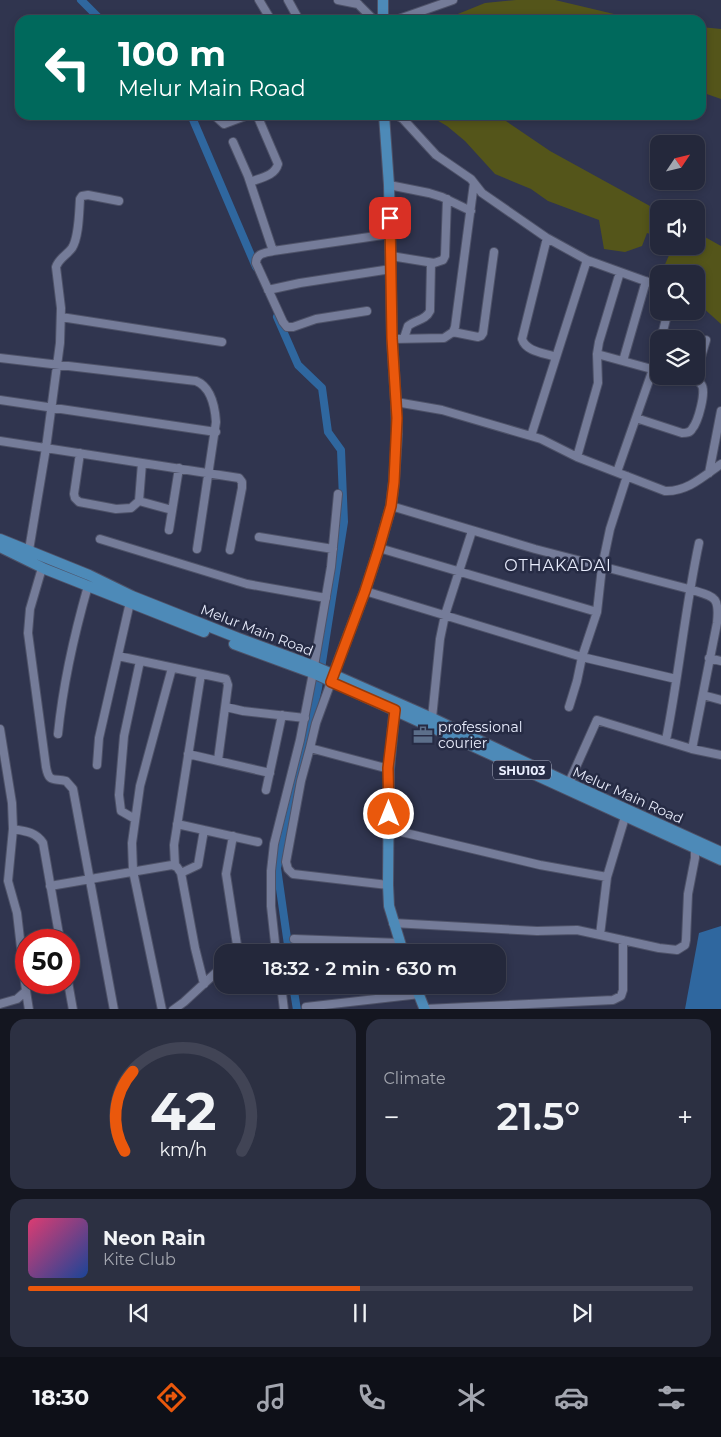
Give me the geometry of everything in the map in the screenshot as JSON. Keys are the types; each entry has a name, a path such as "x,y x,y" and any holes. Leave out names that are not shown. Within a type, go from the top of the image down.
{"main road":[{"path":"382,15 383,0"},
{"path":"322,674 365,591 391,506 396,460 396,402 392,338 389,185 384,120"},
{"name":"Melur Main Road","path":"0,539 28,556 42,568 88,586 131,599 274,660 322,674 395,706 567,787 721,852"},
{"name":"Melur Main Road","path":"0,547 89,575 131,599"},
{"path":"395,706 388,768 388,884 389,906 400,944"},
{"name":"Melur Main Road","path":"395,706 432,718 624,817 721,860"},
{"path":"419,994 425,1009"}],"street":[{"path":"260,0 268,15"},
{"path":"288,0 296,15"},
{"path":"338,0 356,2 369,15"},
{"path":"410,15 453,0"},
{"path":"220,120 224,124 235,120"},
{"path":"250,182 269,175 277,168 278,164 259,120"},
{"path":"403,120 436,155 474,183 482,193 547,238 587,260 650,283"},
{"path":"233,142 250,182 273,251"},
{"path":"392,338 444,338 453,332 474,183"},
{"path":"389,185 429,193 447,199 471,211"},
{"path":"28,556 46,448 60,343 62,317 56,267 58,262 73,247 82,196 88,195 118,201"},
{"path":"391,256 431,263 439,262 444,256 447,199"},
{"path":"367,311 316,319 293,327 287,327 268,290 256,260 259,255 273,251 390,234"},
{"path":"547,238 522,338 526,347 556,357"},
{"path":"453,332 478,337 483,333 494,252"},
{"path":"531,436 587,260"},
{"path":"404,338 408,326 428,315 430,311 431,263"},
{"path":"268,290 391,269"},
{"path":"577,457 598,382 597,354 620,272"},
{"path":"623,360 646,281"},
{"path":"62,317 222,342"},
{"path":"597,354 650,368"},
{"path":"0,358 202,383 207,388 215,410 216,432 197,549"},
{"path":"617,472 650,384"},
{"path":"636,418 682,433 689,432 697,420 704,394 702,385"},
{"path":"0,400 216,432"},
{"path":"396,402 442,410 531,436 577,457 665,491 674,492 693,484 721,464"},
{"path":"709,473 721,412"},
{"path":"0,441 236,476 242,482 242,488 230,550"},
{"path":"80,453 74,494 77,500 125,509 135,507 139,501 142,463"},
{"path":"169,530 179,468"},
{"path":"569,707 577,682 582,656 597,612 602,567 610,529 627,476"},
{"path":"338,494 326,598 322,674 316,723 295,811 286,862 288,869 293,874 388,884"},
{"path":"139,501 172,510"},
{"path":"391,506 472,531 690,589 716,600 719,623 709,658 704,695 692,749"},
{"path":"432,718 440,639 445,615 472,531"},
{"path":"260,537 333,549"},
{"path":"100,539 246,584 326,598"},
{"path":"666,740 675,696 690,589 699,542"},
{"path":"379,548 597,612"},
{"path":"42,568 30,609 28,633 46,767 49,778 66,781 73,789 114,1009"},
{"path":"58,734 61,705 74,634 88,586"},
{"path":"365,591 582,656 676,679"},
{"path":"97,766 99,738 131,599"},
{"path":"118,656 222,677 228,682 218,760"},
{"path":"709,658 721,661"},
{"path":"135,819 122,811 119,795 124,736 140,661"},
{"path":"162,1009 133,872 132,843 140,786 172,668"},
{"path":"201,674 173,854 175,866 181,873 191,929 204,984"},
{"path":"275,944 270,871 274,844 305,718 322,674"},
{"path":"704,695 721,700"},
{"path":"226,707 243,711 305,718"},
{"path":"266,790 282,715"},
{"path":"567,787 597,720 692,749 721,755"},
{"path":"0,729 12,803 13,829 8,881 17,913 19,929"},
{"path":"310,748 388,768"},
{"path":"188,754 270,773"},
{"path":"600,935 607,878 624,817"},
{"path":"177,824 258,842"},
{"path":"13,829 31,833 41,840 44,846 58,929"},
{"path":"389,829 540,865 607,878"},
{"path":"181,873 198,865 204,830"},
{"path":"233,836 226,874 237,944"},
{"path":"393,923 537,931 577,930 659,948 677,950 685,945 688,894 695,858 695,848"},
{"path":"50,886 175,866"},
{"path":"294,939 353,944"},
{"path":"425,1009 613,1000 621,996 623,990 623,940"},
{"path":"174,1009 214,975"},
{"path":"0,1004 17,999 23,994"},
{"path":"26,994 29,1009"},
{"path":"70,994 73,1009"},
{"path":"282,994 284,1009"},
{"path":"306,1007 391,994"}],"shaded area":[{"path":"516,0 555,0 621,15 455,15 485,3"},
{"path":"706,28 721,29 721,99 706,94"},
{"path":"437,120 504,120 550,151 650,206 650,234 647,233 642,246 625,252 604,249 599,220 548,201 531,189 495,174 465,141"},
{"path":"705,237 721,246 721,324 705,310 705,265 665,265 669,255 705,255"}],"water":[{"path":"721,926 721,1009 685,1009 699,933"}],"waterway":[{"path":"81,0 96,15"},
{"path":"193,120 256,267"},
{"path":"277,317 298,365 322,388 328,432 341,450 344,522 318,688 277,868 288,944"},
{"path":"294,994 297,1009"}],"place":[{"name":"professional courier","path":"423,735"}],"district":[{"name":"OTHAKADAI","path":"558,565"}],"route":[{"path":"389,814 388,768 395,710 331,682 365,591 391,506 396,460 397,418 392,338 390,218"}]}
